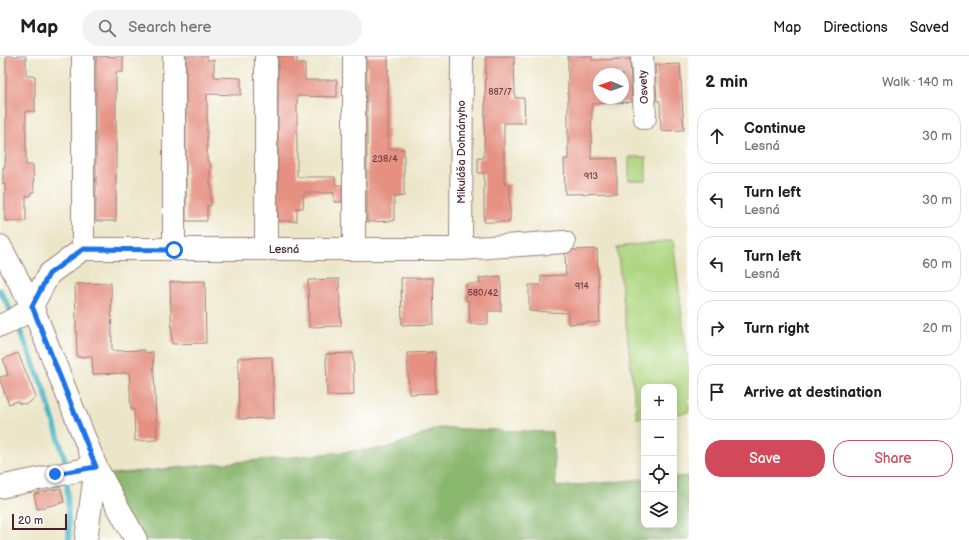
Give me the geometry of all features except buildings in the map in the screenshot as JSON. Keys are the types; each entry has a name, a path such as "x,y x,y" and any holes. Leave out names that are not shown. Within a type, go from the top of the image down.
{"street":[{"path":"14,318 49,274 83,249 83,56"},
{"path":"174,56 174,250"},
{"path":"266,56 266,249"},
{"path":"354,56 354,249"},
{"name":"Mikuláša Dohnányho","path":"461,249 462,56"},
{"name":"Osvety","path":"642,56 645,118"},
{"name":"Lesná","path":"83,249 461,249 564,242"},
{"path":"0,246 14,318 136,540"},
{"path":"0,487 96,467"},
{"path":"86,540 96,467"}],"green space":[{"path":"629,157 646,157 646,181 629,181"},
{"path":"673,240 689,373 689,412 677,414 677,384 641,384 641,417 637,418 617,247"},
{"path":"439,428 552,432 556,487 641,479 641,528 677,528 677,477 689,476 689,540 137,540 101,475 387,448"}],"waterway":[{"path":"0,290 13,315"},
{"path":"17,323 45,392 66,468"},
{"path":"67,478 69,540"}],"route":[{"path":"55,474 96,467 32,306 49,274 83,249 174,250"}]}
